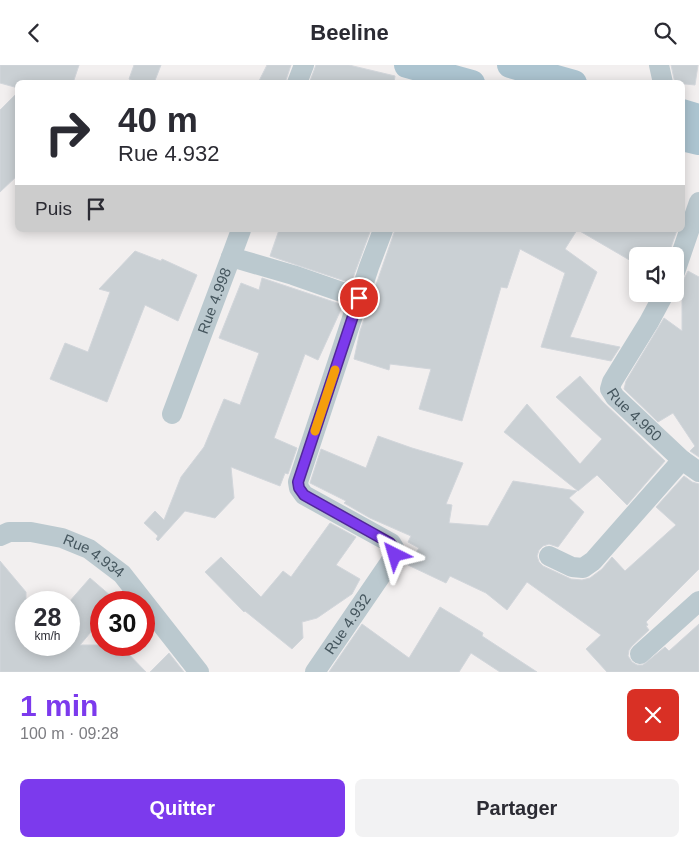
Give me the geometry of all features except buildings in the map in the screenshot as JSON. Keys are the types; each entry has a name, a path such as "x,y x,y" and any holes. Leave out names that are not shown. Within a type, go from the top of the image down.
{"main road":[{"path":"407,65 463,80"},
{"path":"510,65 563,80"},
{"path":"685,113 699,117"},
{"path":"685,139 699,142"}],"street":[{"path":"298,80 304,65"},
{"path":"660,65 662,80"},
{"path":"683,247 699,202"},
{"path":"231,257 240,232"},
{"name":"Rue 4.932","path":"315,672 395,555 394,548 390,543 304,495 299,488 298,482 382,232"},
{"name":"Rue 4.998","path":"172,414 231,257 293,275 359,298"},
{"name":"Rue 4.960","path":"660,302 612,382 610,389 615,397 682,460 699,472"},
{"path":"549,556 572,567 583,568 588,565 682,460"},
{"name":"Rue 4.934","path":"0,536 9,533 31,532 62,537 89,549 122,574 199,672"},
{"path":"640,654 699,601"}],"slow traffic":[{"path":"315,431 335,370"}],"route":[{"path":"359,298 298,482 299,488 304,495 390,543 394,548 395,555"}]}
